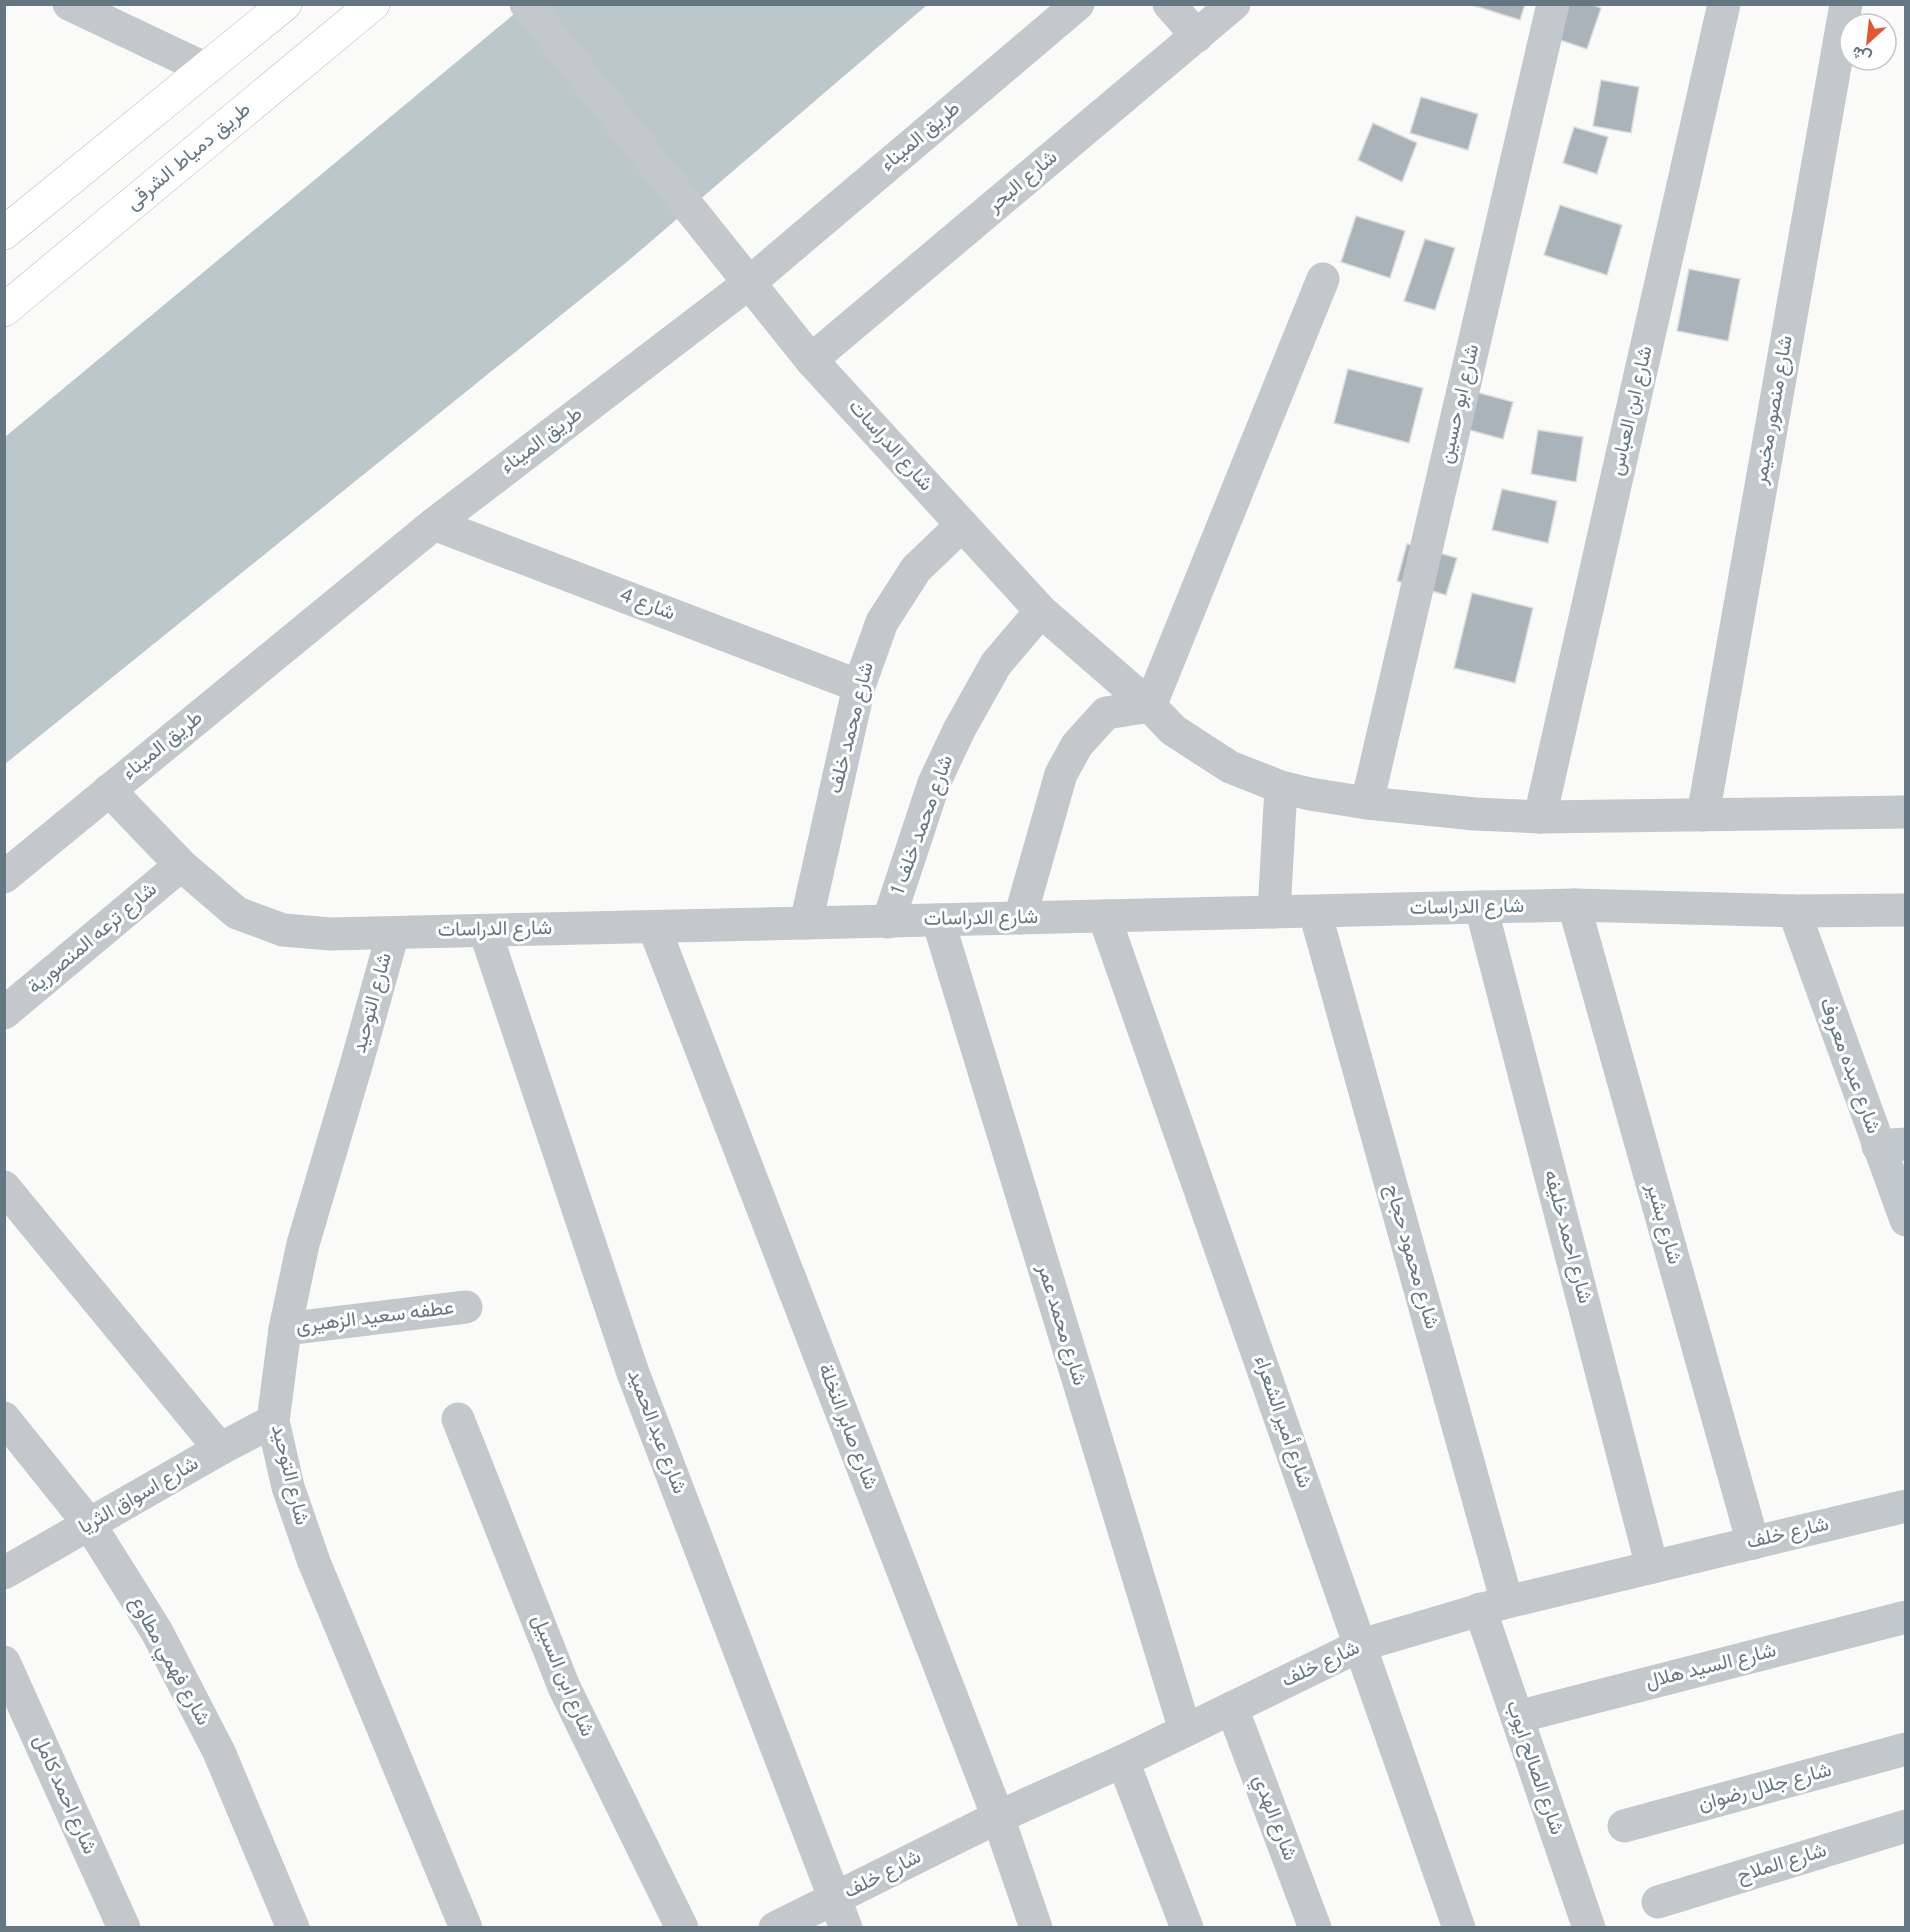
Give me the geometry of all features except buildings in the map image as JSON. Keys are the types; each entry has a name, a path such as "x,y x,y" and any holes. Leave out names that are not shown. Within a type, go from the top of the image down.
{"highway":[{"path":"4,233 285,4"},
{"name":"طريق دمياط الشرقى","path":"4,310 373,4"}],"street":[{"path":"69,4 206,69"},
{"name":"شارع الدراسات","path":"526,4 811,360 1041,611 1150,706 1173,730 1230,767 1281,787 1367,803 1475,813 1540,817 1905,812"},
{"name":"طريق الميناء","path":"4,877 434,524 749,283 1078,4"},
{"path":"1168,4 1197,36"},
{"name":"شارع البحر","path":"811,360 1234,4"},
{"name":"شارع ابو حسين","path":"1367,803 1553,4"},
{"name":"شارع ابن العباس","path":"1540,817 1724,4"},
{"name":"شارع منصور مخيمر","path":"1703,815 1846,4"},
{"path":"1020,918 1061,774 1077,745 1106,713 1150,706 1323,279"},
{"name":"شارع 4","path":"434,524 859,686"},
{"name":"شارع محمد خلف","path":"806,923 859,686 882,622 916,568 962,525"},
{"name":"شارع محمد خلف 1","path":"888,922 934,783 959,730 996,664 1041,611"},
{"path":"1274,912 1281,787"},
{"name":"شارع الدراسات","path":"109,790 181,865 237,913 283,930 331,934 1574,905 1794,911 1905,910"},
{"name":"شارع ترعه المنصورية","path":"4,1013 181,865"},
{"name":"شارع بشير","path":"1574,905 1753,1543"},
{"name":"شارع احمد خليفه","path":"1481,907 1652,1567"},
{"name":"شارع عبده معروف","path":"1794,911 1892,1145 1905,1220"},
{"name":"شارع محمود حجاج","path":"1315,912 1493,1606"},
{"name":"شارع أمير الشعراء","path":"1104,916 1459,1928"},
{"name":"شارع محمد عمر","path":"938,920 1185,1730"},
{"name":"شارع صابر النخلة","path":"654,927 998,1817 1036,1928"},
{"name":"شارع عبد الحميد","path":"485,931 633,1373 840,1913"},
{"name":"شارع التوحيد","path":"393,933 303,1244 285,1329 273,1421 288,1487 314,1562 466,1928"},
{"path":"4,1187 220,1449"},
{"name":"عطفه سعيد الزهيرى","path":"285,1329 466,1306"},
{"name":"شارع فهمي مطاوع","path":"4,1418 90,1525 157,1632 219,1752 293,1928"},
{"name":"شارع ابن السبيل","path":"458,1419 564,1687 682,1928"},
{"name":"شارع اسواق الثريا","path":"4,1573 273,1421"},
{"name":"شارع خلف","path":"775,1928 840,1913 998,1817 1123,1761 1361,1645 1493,1606 1905,1506"},
{"name":"شارع الصالح ايوب","path":"1493,1606 1517,1717 1589,1928"},
{"name":"شارع السيد هلال","path":"1517,1717 1905,1617"},
{"name":"شارع احمد كامل","path":"4,1662 124,1928"},
{"name":"شارع الهدي","path":"1232,1708 1315,1928"},
{"name":"شارع جلال رضوان","path":"1624,1826 1905,1749"},
{"path":"1123,1761 1187,1928"},
{"name":"شارع الملاح","path":"1658,1902 1905,1826"}],"shaded area":[{"path":"525,5 927,5 628,261 5,764 5,437"}]}
